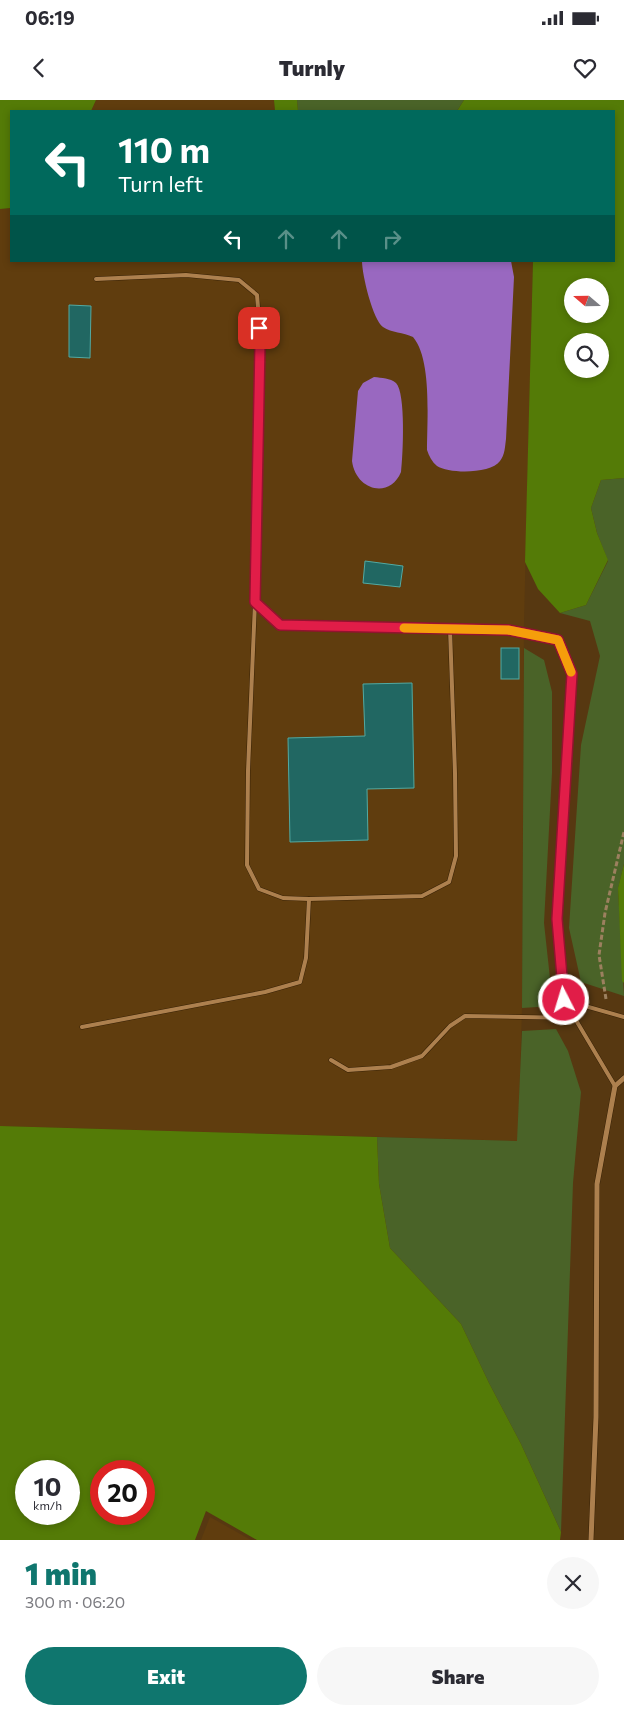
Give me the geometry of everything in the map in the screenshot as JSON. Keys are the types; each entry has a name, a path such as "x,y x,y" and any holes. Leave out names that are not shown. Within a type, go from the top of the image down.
{"street":[{"path":"591,1540 596,1417 597,1184 615,1086 624,1078"}],"lane":[{"path":"96,280 186,275 239,280 256,294 260,344 247,865 259,889 283,898 422,896 449,882 456,856 450,629"},
{"path":"255,602 280,625 508,630 558,640 572,674 557,919 564,1000 615,1086"},
{"path":"82,1027 265,992 300,982 306,958 309,899"},
{"path":"564,1000 624,1017"},
{"path":"331,1060 348,1070 391,1067 422,1056 450,1026 465,1016 575,1018"}],"path":[{"path":"608,1012 599,955 605,913 624,832"}],"shaded area":[{"path":"96,100 274,100 275,110 91,110"},
{"path":"10,208 10,262 533,262 524,621 522,1008 518,1141 0,1126 0,209"},
{"path":"362,262 511,262 514,277 506,439 503,456 495,465 479,470 460,471 443,469 432,461 427,450 428,407 426,375 419,347 413,337 386,329 379,323 369,297"},
{"path":"374,377 389,379 396,383 403,411 401,472 396,481 382,488 366,485 355,471 352,461 358,391 363,383"},
{"path":"210,1517 251,1540 201,1540"}],"green space":[{"path":"0,100 96,100 91,110 10,110 10,208 0,209"},
{"path":"274,100 297,100 298,110 275,110"},
{"path":"297,100 464,100 458,110 298,110"},
{"path":"464,100 624,100 624,478 601,480 591,508 597,533 608,560 586,605 560,613 538,589 525,562 533,262 615,262 615,110 458,110"},
{"path":"624,478 624,864 618,889 624,996 581,982 569,928 581,745 600,656 590,621 560,613 586,605 608,561 597,533 591,508 601,480"},
{"path":"524,648 544,660 552,692 552,773 544,923 553,1006 522,1008"},
{"path":"624,864 624,983 622,981 618,888"},
{"path":"556,1029 568,1051 581,1092 573,1183 561,1532 521,1444 461,1324 390,1248 379,1184 377,1137 517,1141 522,1031"},
{"path":"0,1126 377,1137 379,1184 390,1248 461,1324 521,1444 561,1532 560,1540 257,1540 206,1511 195,1540 0,1540"}],"building":[{"path":"69,305 91,306 90,358 69,357"},
{"path":"365,561 403,566 400,587 363,583"},
{"path":"501,648 519,648 519,679 501,679"},
{"path":"412,683 414,788 367,789 368,840 290,842 288,738 365,736 363,684"}],"slow traffic":[{"path":"404,628 508,630 558,640 571,672"}],"route":[{"path":"259,328 255,602 280,625 508,630 558,640 572,674 557,919 564,1000"}]}
